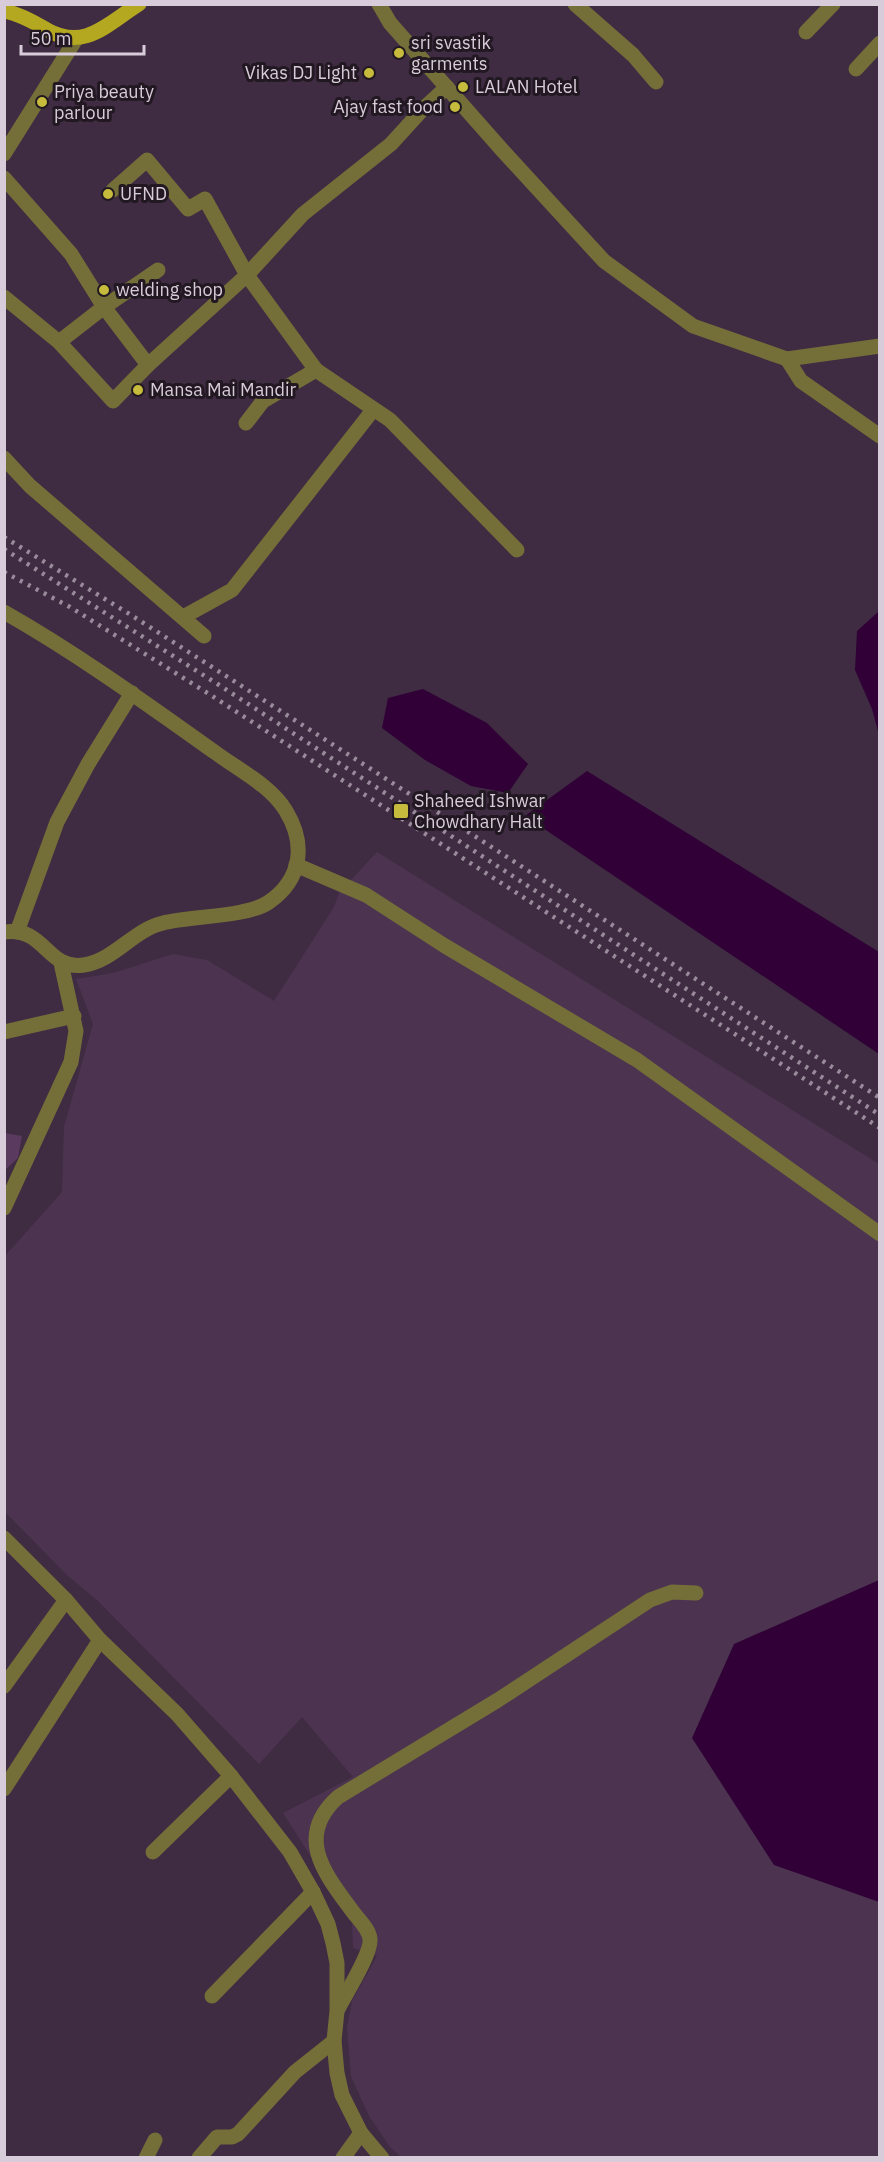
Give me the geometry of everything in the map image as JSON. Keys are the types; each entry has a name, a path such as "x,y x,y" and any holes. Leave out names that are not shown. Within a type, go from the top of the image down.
{"main road":[{"path":"5,9 58,36 76,39 92,34 129,7"}],"street":[{"path":"379,4 390,23 604,261 693,326 787,358 879,346"},
{"path":"575,4 633,55 656,82"},
{"path":"806,32 833,4"},
{"path":"4,154 76,39"},
{"path":"856,69 879,43"},
{"path":"6,301 60,342 113,401 148,365 247,275 303,213 391,144 447,87"},
{"path":"112,190 147,160 188,209 205,199 247,275 316,370 390,420 517,550"},
{"path":"4,178 71,254 104,307 148,365"},
{"path":"60,342 104,307 158,270"},
{"path":"787,358 801,381 879,436"},
{"path":"246,423 263,401 316,370"},
{"path":"183,617 232,590 373,410"},
{"path":"4,458 30,486 204,636"},
{"path":"4,612 132,693 276,798 285,809 297,835 300,848 289,880 266,904 251,910 161,923 145,930 110,955 92,963 73,966 61,963 35,938 11,932 62,812 88,764 132,693"},
{"path":"296,865 366,894 445,946 637,1060 879,1234"},
{"path":"4,1208 71,1062 76,1031 61,963"},
{"path":"4,1032 74,1016"},
{"path":"4,1538 66,1600 100,1640 177,1714 231,1776 290,1852 313,1892 328,1924 333,1943 337,1964 337,2011 334,2042 342,2095 361,2133 382,2157"},
{"path":"337,2011 368,1953 370,1942 366,1929 332,1883 318,1855 316,1836 318,1825 328,1806 338,1797 498,1700 650,1600 672,1592 696,1593"},
{"path":"4,1686 66,1600"},
{"path":"4,1789 100,1640"},
{"path":"153,1852 231,1776"},
{"path":"212,1996 313,1892"},
{"path":"200,2157 217,2137 232,2137 237,2134 295,2072 334,2042"},
{"path":"343,2157 361,2133"},
{"path":"146,2157 155,2140"}],"shaded area":[{"path":"878,612 880,613 879,735 872,709 855,670 857,631"},
{"path":"423,689 487,723 528,764 508,793 471,786 425,760 382,728 388,698"},
{"path":"587,771 879,952 879,1054 525,816"},
{"path":"377,852 879,1164 879,2157 401,2157 390,2147 369,2116 351,2076 347,2028 352,2001 377,1956 353,1948 352,1921 283,1813 353,1777 302,1717 259,1764 97,1600 68,1576 5,1512 5,1256 62,1192 64,1127 93,1024 76,979 113,973 173,954 207,960 274,1001 334,907 339,893"},
{"path":"5,1133 22,1136 18,1158 5,1170"},
{"path":"879,1580 879,1902 774,1865 692,1738 734,1644"}],"railway":[{"path":"4,537 131,615 880,1098"},
{"path":"4,549 219,685 880,1115"},
{"path":"4,572 70,607 209,694 880,1128"}],"place":[{"name":"sri svastik garments","path":"399,53"},
{"name":"Vikas DJ Light","path":"369,73"},
{"name":"LALAN Hotel","path":"463,87"},
{"name":"Priya beauty parlour","path":"42,102"},
{"name":"Ajay fast food","path":"455,107"},
{"name":"UFND","path":"108,194"},
{"name":"welding shop","path":"104,290"},
{"name":"Mansa Mai Mandir","path":"138,390"},
{"name":"Shaheed Ishwar Chowdhary Halt","path":"401,811"}]}
